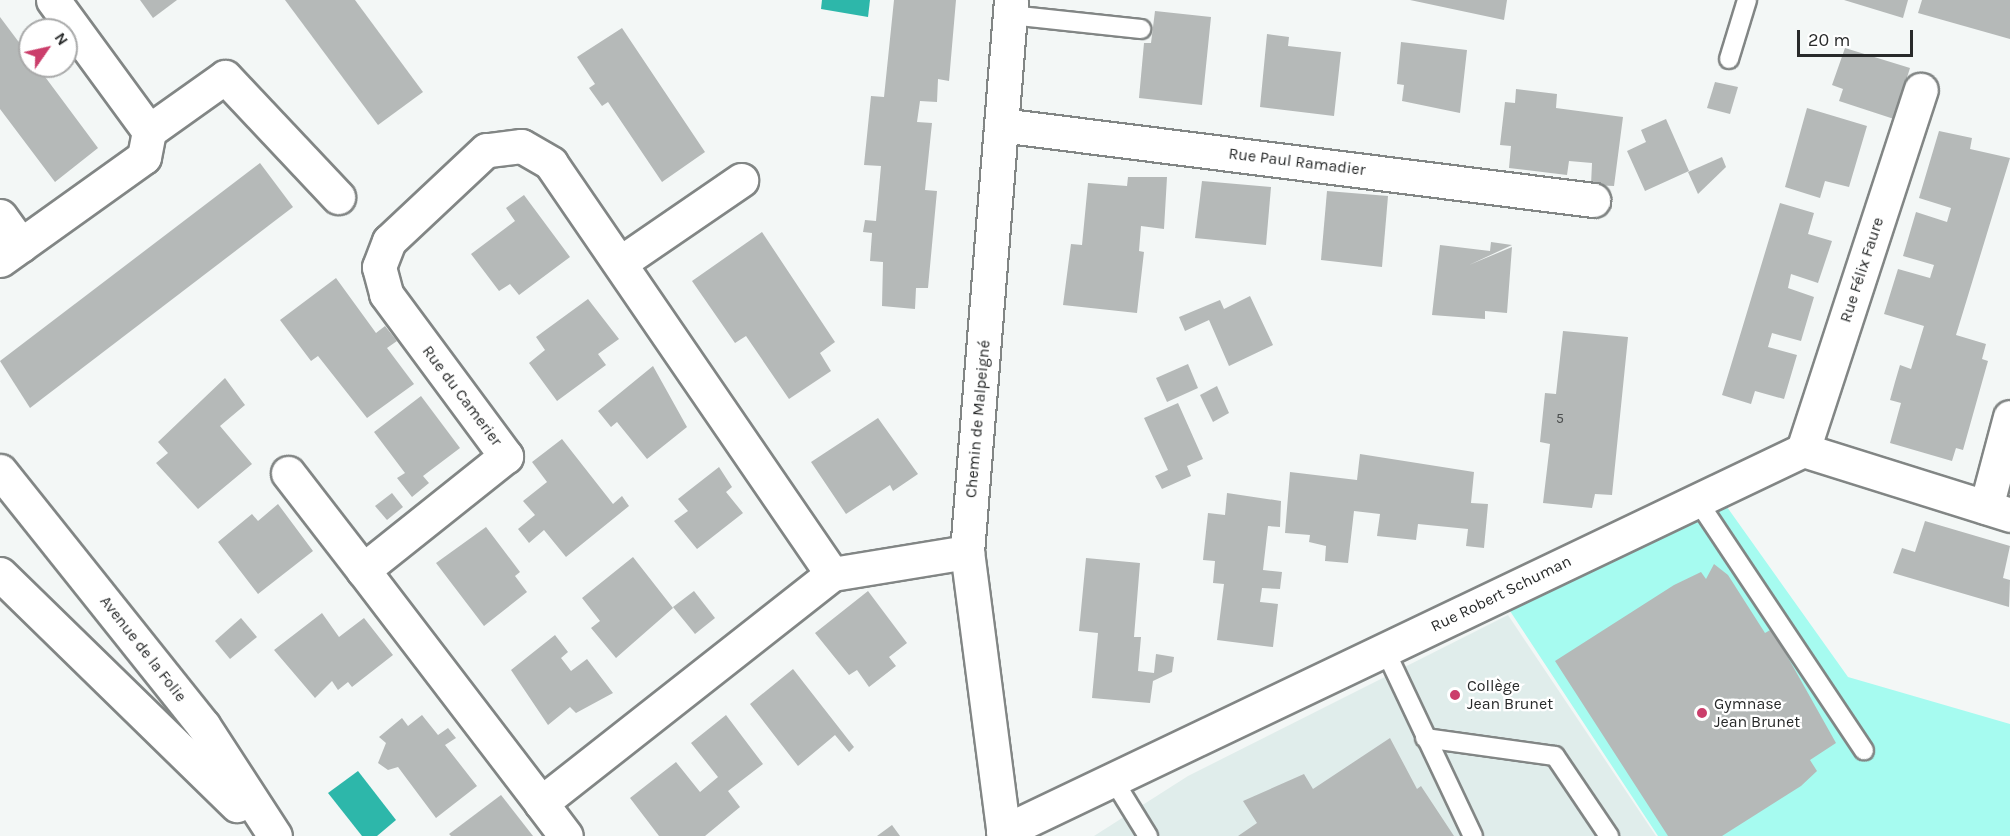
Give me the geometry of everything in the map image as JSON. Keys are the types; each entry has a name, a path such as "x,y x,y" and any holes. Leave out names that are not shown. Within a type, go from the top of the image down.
{"street":[{"path":"52,0 149,131"},
{"name":"Chemin de Malpeigné","path":"1004,834 967,552 1010,7"},
{"path":"0,216 10,253 144,157 149,131 225,77 338,197"},
{"name":"Rue Félix Faure","path":"1803,450 1921,90"},
{"name":"Rue Paul Ramadier","path":"1001,124 1593,200"},
{"name":"Rue du Camerier","path":"363,570 506,456 386,294 379,267 389,241 486,150 520,147 551,163 832,574"},
{"path":"620,263 741,180"},
{"path":"1803,450 1998,511 2010,417"},
{"name":"Rue Robert Schuman","path":"1004,834 1803,450"},
{"name":"Avenue de la Folie","path":"0,471 203,724 275,836"},
{"path":"288,473 566,836"},
{"path":"541,803 832,574 967,552"},
{"path":"0,574 187,750 265,836"}],"lane":[{"path":"1729,59 1747,0"},
{"path":"1010,7 1141,29"},
{"path":"1698,500 1864,750"},
{"path":"1384,650 1473,836"},
{"path":"1425,738 1555,756 1602,834"},
{"path":"1113,781 1148,836"}],"shaded area":[{"path":"822,0 870,0 868,17 821,9"},
{"path":"1727,507 1848,677 2010,724 2010,836 1658,836 1510,611"},
{"name":"Collège Jean Brunet","path":"1508,615 1656,836 1094,836 1188,776"},
{"path":"358,771 396,820 377,836 362,836 328,793"}],"building":[{"path":"140,0 177,0 153,18"},
{"path":"285,0 355,0 423,92 378,125"},
{"path":"894,0 956,0 949,81 938,79 937,102 920,101 917,122 932,123 925,190 937,191 928,288 916,288 915,309 882,306 883,262 870,261 872,233 863,232 865,220 876,221 881,166 864,165 871,96 884,97"},
{"path":"1410,0 1507,0 1504,20"},
{"path":"1844,0 1908,0 1903,18"},
{"path":"1922,0 2010,0 2010,39 1918,13"},
{"path":"1155,11 1211,17 1202,105 1139,98 1144,43 1151,43"},
{"path":"0,17 18,41 18,78 46,78 98,148 55,182 0,109"},
{"path":"622,28 705,152 662,182 608,102 602,106 589,88 595,84 577,57"},
{"path":"1267,34 1289,37 1288,46 1341,52 1334,116 1260,107"},
{"path":"1401,42 1467,50 1460,113 1402,101 1404,85 1397,84"},
{"path":"1845,48 1910,68 1894,119 1839,101 1843,89 1832,85"},
{"path":"1715,82 1738,87 1730,114 1707,108"},
{"path":"1516,89 1557,94 1556,108 1623,117 1614,186 1591,185 1592,163 1569,161 1567,175 1509,168 1511,146 1500,145 1505,102 1515,103"},
{"path":"1807,108 1867,126 1849,187 1825,181 1820,198 1785,187"},
{"path":"1666,119 1689,171 1645,191 1627,151 1646,142 1641,130"},
{"path":"1939,131 1972,138 1970,149 2010,158 1956,335 1986,344 1982,359 1988,361 1963,450 1956,448 1952,461 1890,443 1901,403 1890,400 1895,382 1900,365 1911,369 1924,326 1884,314 1898,269 1930,278 1934,265 1903,256 1916,212 1947,222 1951,208 1919,198"},
{"path":"1722,157 1726,167 1698,194 1688,172"},
{"path":"260,163 293,207 30,408 0,361"},
{"path":"1128,177 1167,177 1164,229 1141,226 1139,251 1144,252 1137,313 1063,305 1071,244 1082,245 1088,183 1127,186"},
{"path":"1202,181 1271,187 1266,245 1195,238"},
{"path":"1327,191 1388,196 1382,267 1321,260"},
{"path":"524,195 570,257 519,295 510,284 499,291 471,254 515,221 506,208"},
{"path":"1780,203 1814,213 1808,234 1832,241 1818,283 1791,274 1788,288 1814,297 1801,341 1772,333 1768,347 1797,355 1784,399 1755,391 1751,404 1722,395"},
{"path":"762,232 835,342 820,353 831,371 789,399 746,336 735,343 692,281"},
{"path":"1491,242 1512,245 1469,265 1512,247 1507,313 1485,311 1485,319 1432,315 1440,245 1490,251"},
{"path":"336,278 376,333 385,326 397,341 387,348 414,384 367,418 318,356 311,361 280,320"},
{"path":"1250,296 1273,345 1229,366 1209,320 1185,331 1179,317 1220,300 1224,309"},
{"path":"588,299 619,339 598,354 606,365 557,401 529,363 545,350 536,337"},
{"path":"1563,331 1628,337 1612,495 1595,494 1592,508 1543,503 1550,444 1540,442 1545,393 1556,394"},
{"path":"1188,364 1198,388 1167,402 1156,378"},
{"path":"653,366 687,427 647,459 617,422 611,427 598,411"},
{"path":"225,378 245,405 220,426 252,464 198,509 156,463 168,453 158,442"},
{"path":"1217,386 1229,413 1213,422 1200,395"},
{"path":"421,396 460,448 423,476 429,483 412,497 397,478 405,473 374,432"},
{"path":"1178,403 1203,459 1187,466 1191,476 1162,489 1155,476 1168,470 1144,418"},
{"path":"878,418 918,474 893,491 890,485 846,514 811,462"},
{"path":"562,439 613,504 622,496 629,506 566,557 544,530 529,543 518,529 535,515 523,501 547,482 532,462"},
{"path":"1360,454 1474,472 1471,503 1488,504 1484,548 1466,546 1468,529 1418,524 1416,540 1377,536 1380,514 1354,511 1348,563 1325,561 1326,546 1309,542 1310,535 1285,533 1290,472 1357,480"},
{"path":"719,467 732,487 726,492 743,513 697,549 674,521 688,511 678,499"},
{"path":"392,493 403,507 387,520 375,506"},
{"path":"1227,493 1281,501 1280,527 1268,526 1263,570 1282,572 1280,589 1262,588 1260,602 1278,604 1273,647 1217,640 1224,584 1213,583 1215,561 1203,560 1208,513 1225,515"},
{"path":"278,504 313,551 258,594 218,542 252,514 258,521"},
{"path":"1925,521 2010,546 2003,578 2010,580 2009,607 1893,573 1902,548 1915,552"},
{"path":"486,527 520,572 515,576 527,592 484,626 436,563"},
{"path":"633,557 673,608 616,658 591,628 600,621 582,598"},
{"path":"1086,558 1140,563 1134,637 1141,637 1138,671 1154,673 1156,654 1174,657 1172,672 1153,681 1150,703 1092,698 1098,633 1079,631"},
{"name":"Gymnase Jean Brunet","path":"1714,564 1728,575 1765,633 1772,629 1836,743 1810,760 1817,771 1801,786 1722,836 1668,836 1555,661 1674,585 1701,572 1706,579"},
{"path":"694,591 715,618 695,634 673,607"},
{"path":"868,591 907,643 889,657 896,666 869,687 857,670 849,675 815,633"},
{"path":"322,613 339,637 364,618 393,655 352,687 348,682 338,690 332,681 315,698 274,650"},
{"path":"241,618 257,637 230,659 215,641"},
{"path":"555,635 568,652 561,658 571,671 587,659 613,693 576,713 570,707 548,725 511,670"},
{"path":"793,669 854,747 849,752 835,735 798,766 750,704"},
{"path":"422,715 438,735 448,728 456,738 445,745 477,786 436,818 398,767 388,770 378,763 386,743 379,737 402,718 408,726"},
{"path":"726,715 763,764 728,791 740,807 705,836 659,836 630,798 676,762 700,792 718,777 691,743"},
{"path":"1390,738 1417,789 1421,786 1454,836 1238,836 1257,823 1243,801 1304,774 1313,789"},
{"path":"501,795 533,836 451,836 449,834"},
{"path":"892,825 900,836 877,836"}],"place":[{"name":"Collège Jean Brunet","path":"1455,695"},
{"name":"Gymnase Jean Brunet","path":"1702,713"}]}
